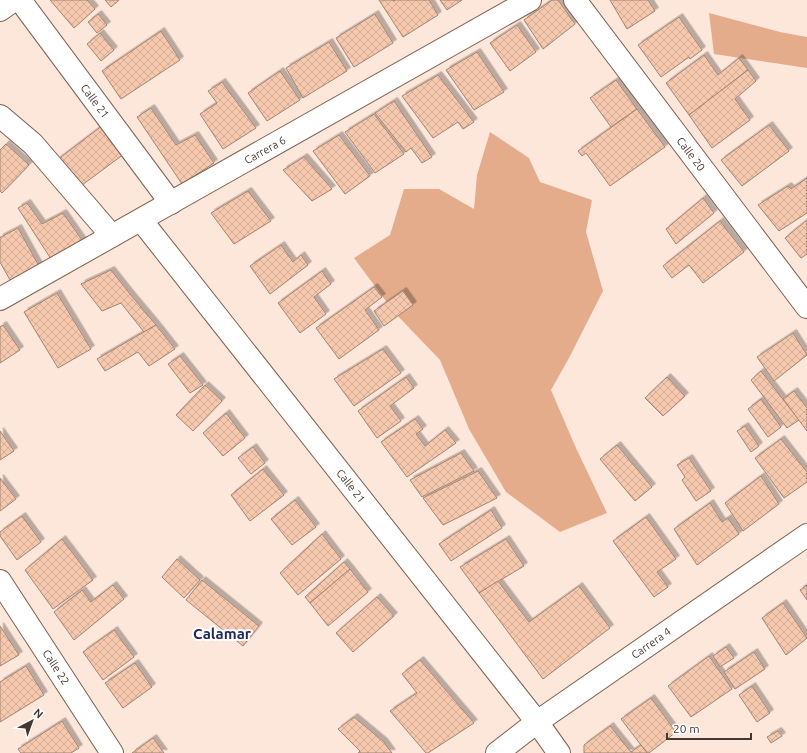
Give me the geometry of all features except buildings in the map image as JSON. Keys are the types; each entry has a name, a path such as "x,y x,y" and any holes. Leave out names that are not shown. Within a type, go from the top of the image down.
{"street":[{"path":"0,10 14,0"},
{"name":"Calle 21","path":"20,0 171,203"},
{"name":"Carrera 6","path":"0,299 530,0"},
{"name":"Calle 20","path":"575,0 807,307"},
{"path":"0,116 34,144 112,236"},
{"name":"Calle 21","path":"140,220 537,722 559,753"},
{"name":"Carrera 4","path":"497,753 537,722 807,535"},
{"name":"Calle 22","path":"0,581 112,753"}],"shaded area":[{"path":"709,13 780,32 807,37 807,68 714,54"},
{"path":"490,132 529,158 540,182 592,200 586,232 603,291 551,390 576,448 607,513 560,532 506,492 469,429 440,360 394,312 354,258 390,235 404,189 439,189 474,209 477,175"}],"district":[{"name":"Calamar","path":"222,634"}]}
